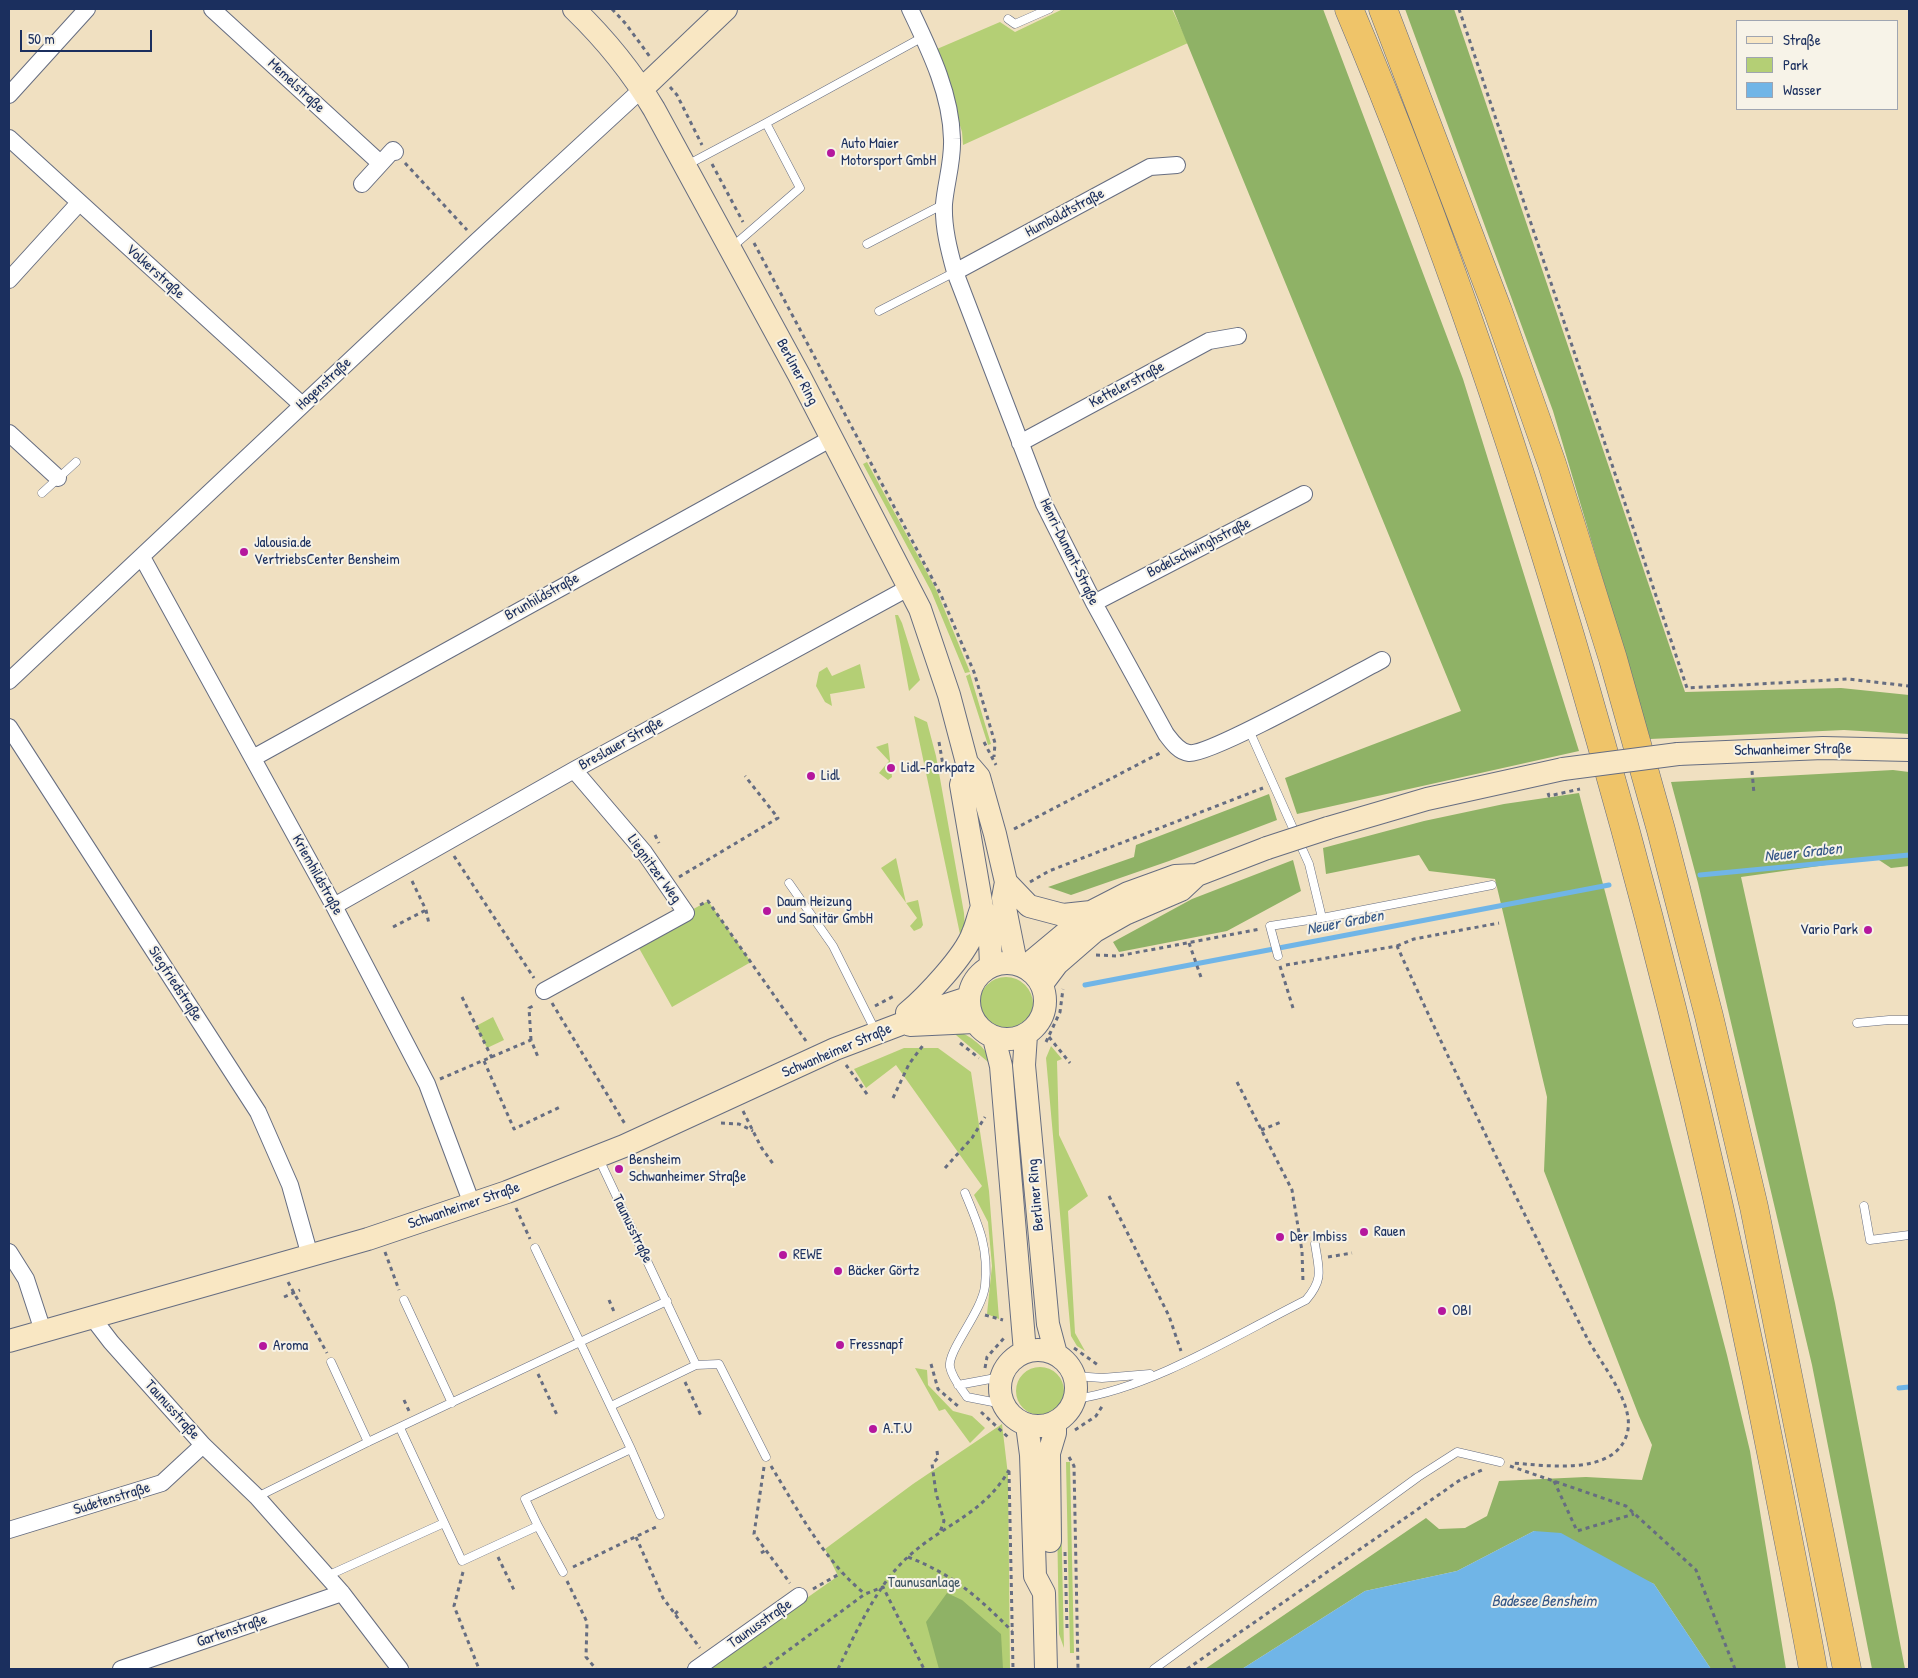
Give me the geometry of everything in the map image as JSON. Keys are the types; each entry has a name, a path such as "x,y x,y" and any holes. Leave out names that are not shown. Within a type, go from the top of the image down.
{"highway":[{"path":"1349,9 1462,302 1516,460 1579,665 1626,830 1678,1024 1721,1208 1813,1669"},
{"path":"1383,9 1498,311 1552,464 1613,659 1658,820 1709,1016 1752,1198 1848,1669"}],"street":[{"path":"9,95 87,9"},
{"name":"Memelstraße","path":"212,9 380,163"},
{"name":"Berliner Ring","path":"574,9 602,36 642,89 730,248 910,587 934,646 967,763 979,778 1006,882 1003,898 1020,965"},
{"path":"642,89 726,9"},
{"name":"Henri-Dunant-Straße","path":"910,9 944,90 952,139 944,204 946,238 955,272 1044,504 1094,603 1166,734 1175,745"},
{"name":"Hagenstraße","path":"9,681 477,241 642,89"},
{"name":"Volkerstraße","path":"9,138 302,405"},
{"path":"362,184 380,163 394,151"},
{"name":"Humboldtstraße","path":"955,272 1150,167 1177,165"},
{"path":"9,280 79,203"},
{"name":"Kettelerstraße","path":"1020,443 1209,341 1238,336"},
{"path":"9,433 58,478"},
{"name":"Brunhildstraße","path":"253,758 832,438"},
{"name":"Bodelschwinghstraße","path":"1094,603 1304,494"},
{"name":"Kriemhildstraße","path":"142,557 334,906 427,1084 472,1204"},
{"name":"Breslauer Straße","path":"334,906 574,770 910,587"},
{"path":"1175,745 1189,753 1199,752 1249,729 1382,660"},
{"name":"Siegfriedstraße","path":"9,727 258,1112 290,1185 310,1256"},
{"name":"Schwanheimer Straße","path":"1197,875 1267,848 1427,799 1563,769 1678,754 1822,748 1909,750"},
{"name":"Berliner Ring","path":"967,763 961,785 982,907 987,919 991,941 991,966"},
{"name":"Liegnitzer Weg","path":"543,996 686,913 644,852 574,770"},
{"path":"1020,965 1091,912 1128,893 1174,876 1197,875"},
{"path":"1053,985 1020,965 1003,963 991,966 980,974 972,985 968,998 969,1010 974,1022 983,1032 994,1038 1036,1040 1038,1025 1044,1013 1046,998 1053,985 1057,964 1095,931 1125,914 1181,890 1197,875"},
{"path":"1006,882 1029,906 1063,915 1091,912"},
{"path":"889,1029 924,998 964,949 973,933 982,907"},
{"name":"Schwanheimer Straße","path":"9,1342 42,1331 310,1256 507,1192 598,1158 826,1053 889,1029 913,1016 968,998"},
{"name":"Schwanheimer Straße","path":"889,1029 945,1022 974,1022"},
{"name":"Berliner Ring","path":"994,1038 1001,1066 1025,1352"},
{"name":"Berliner Ring","path":"1036,1040 1024,1074 1048,1324 1056,1354 1067,1363 1074,1376"},
{"path":"9,1252 26,1279 42,1331"},
{"name":"Taunusstraße","path":"95,1316 98,1325 111,1342 204,1445 257,1497 342,1593 400,1669"},
{"path":"1056,1354 1041,1350 1025,1352 1014,1358 1001,1377 1000,1386 1003,1404 1012,1416 1027,1425 1064,1428"},
{"path":"1046,1669 1044,1593 1051,1576 1049,1454 1055,1433 1064,1428 1068,1413 1075,1399 1077,1387 1074,1376"},
{"path":"1027,1425 1031,1455 1035,1576 1044,1593"},
{"name":"Sudetenstraße","path":"9,1530 162,1484 204,1445"},
{"name":"Gartenstraße","path":"121,1669 156,1664 342,1593"},
{"name":"Taunusstraße","path":"703,1665 799,1596"}],"lane":[{"path":"1008,19 1015,24 1049,9"},
{"path":"685,166 923,37"},
{"path":"730,248 800,188 766,123"},
{"path":"867,244 944,204"},
{"path":"879,311 955,272"},
{"path":"42,493 76,462"},
{"path":"1249,729 1309,864 1322,918"},
{"path":"789,883 889,1029"},
{"path":"1278,956 1270,926 1322,918 1492,885"},
{"path":"1857,1024 1889,1020 1909,1020"},
{"name":"Taunusstraße","path":"598,1158 696,1365"},
{"path":"965,1193 982,1235 986,1265 985,1288 976,1312 953,1350 949,1365 958,1385 967,1396 1003,1404"},
{"path":"1864,1206 1870,1240 1909,1235"},
{"path":"1075,1399 1103,1395 1160,1374 1306,1300 1316,1288 1320,1274 1315,1244"},
{"path":"535,1248 611,1406 660,1514"},
{"path":"404,1300 452,1403"},
{"path":"257,1497 368,1442 667,1301"},
{"path":"332,1362 368,1442"},
{"path":"611,1406 696,1365 719,1364 766,1457"},
{"path":"1074,1376 1102,1378 1160,1374"},
{"path":"958,1385 1001,1377"},
{"path":"400,1428 462,1561 538,1526"},
{"path":"563,1572 525,1499 631,1449"},
{"path":"1154,1669 1418,1477 1457,1452 1500,1462"},
{"path":"327,1576 444,1523"}],"path":[{"path":"612,9 626,24 660,72"},
{"path":"1460,9 1687,688 1848,679 1909,686"},
{"path":"394,151 477,241"},
{"path":"1012,831 1175,745"},
{"path":"1752,770 1754,794"},
{"path":"667,883 778,818 745,776"},
{"path":"1030,882 1049,871 1273,784"},
{"path":"1548,793 1549,796 1580,789"},
{"path":"656,835 659,842"},
{"path":"405,866 426,910 429,924"},
{"path":"686,913 708,901 826,1053 869,1097"},
{"path":"393,927 426,910"},
{"path":"1280,965 1397,946 1414,939 1500,923"},
{"path":"1087,955 1118,956 1270,926"},
{"path":"1190,943 1202,980"},
{"path":"1187,1669 1460,1480 1500,1462 1577,1467 1602,1459 1620,1448 1627,1435 1630,1420 1613,1381 1598,1358 1503,1171 1397,946"},
{"path":"1278,956 1293,1008"},
{"path":"1036,1040 1049,1036 1060,1012 1053,985"},
{"path":"462,996 492,1058"},
{"path":"538,1057 531,1040 529,1008 543,996"},
{"path":"1049,1036 1070,1063"},
{"path":"893,1098 916,1052 930,1039"},
{"path":"427,1084 531,1040"},
{"path":"955,1041 962,1044 981,1060"},
{"path":"484,1061 513,1130 560,1107"},
{"path":"1236,1082 1292,1190 1303,1274 1303,1282 1298,1288"},
{"path":"491,1088 495,1086"},
{"path":"736,1095 761,1148 774,1164"},
{"path":"945,1168 972,1138 989,1110"},
{"path":"716,1122 739,1124 753,1131"},
{"path":"1261,1130 1281,1122"},
{"path":"507,1192 531,1240"},
{"path":"1109,1196 1170,1316 1184,1361"},
{"path":"378,1235 398,1288"},
{"path":"279,1265 323,1344"},
{"path":"284,1297 300,1290"},
{"path":"976,1312 1002,1320 1009,1319"},
{"path":"1175,1354 1190,1347"},
{"path":"534,1364 558,1415"},
{"path":"680,1372 702,1418"},
{"path":"1064,1428 1102,1410 1104,1402"},
{"path":"979,1410 1004,1432 1013,1444"},
{"path":"937,1452 938,1458 932,1464 936,1493 944,1521 940,1533"},
{"path":"1065,1459 1067,1452 1074,1466 1078,1669"},
{"path":"766,1457 754,1534 799,1596 841,1573"},
{"path":"766,1457 806,1523 841,1573 865,1594"},
{"path":"1500,1462 1626,1506 1696,1570 1735,1669"},
{"path":"838,1669 883,1587 908,1557 940,1533 972,1514 1000,1486 1013,1464"},
{"path":"1010,1470 1013,1669"},
{"path":"1554,1481 1577,1531 1634,1514"},
{"path":"594,1668 586,1657 587,1622 563,1572 664,1523 660,1514"},
{"path":"636,1537 662,1598 675,1614 703,1665"},
{"path":"1065,1543 1067,1629"},
{"path":"622,1544 624,1548"},
{"path":"493,1546 514,1590"},
{"path":"761,1553 766,1550"},
{"path":"908,1557 932,1567 976,1595 1012,1631"},
{"path":"462,1561 463,1572 454,1606 480,1669"},
{"path":"762,1669 865,1594 883,1587"},
{"path":"883,1587 924,1669"},
{"path":"675,1614 680,1609"}],"green space":[{"path":"1063,9 1172,9 1188,43 963,145 962,132 937,49 1000,22 1015,32"},
{"path":"1173,9 1323,9 1463,379 1579,751 1297,814 1285,778 1461,711"},
{"path":"1405,9 1454,9 1685,692 1841,688 1909,695 1909,734 1844,730 1650,739 1553,411"},
{"path":"867,462 936,589 970,672 965,673 931,591 863,464"},
{"path":"895,615 898,615 902,623 920,680 909,691"},
{"path":"860,664 865,688 830,694 832,706 825,702 816,686 819,672 827,667 832,676"},
{"path":"970,674 991,744 988,745 966,676"},
{"path":"914,716 927,722 936,756 964,913 965,928 960,934"},
{"path":"888,743 892,777 888,780 879,773 889,761 876,747"},
{"path":"1893,770 1909,772 1909,866 1891,868 1876,858 1741,877 1835,1303 1905,1669 1872,1669 1812,1365 1698,883 1671,782"},
{"path":"1579,793 1727,1355 1750,1451 1786,1669 1711,1669 1654,1584 1534,1531 1457,1571 1365,1591 1242,1669 1205,1669 1426,1518 1439,1529 1465,1528 1487,1516 1499,1481 1586,1477 1642,1480 1652,1445 1544,1171 1547,1097 1495,879 1429,871 1419,855 1326,874 1323,848 1424,821 1504,804"},
{"path":"1269,794 1277,820 1169,861 1071,895 1048,887 1134,857 1136,845"},
{"path":"896,858 906,903 881,868"},
{"path":"1293,860 1301,891 1227,931 1119,952 1113,942 1192,899"},
{"path":"918,900 923,925 921,928 914,931 910,926 917,918 906,903"},
{"path":"708,901 751,962 672,1007 635,941"},
{"path":"1001,977 1011,977 1021,981 1029,989 1033,1004 1029,1019 1021,1027 1011,1031 1001,1031 991,1027 983,1019 979,1009 979,999 983,989 991,981"},
{"path":"493,1017 504,1040 487,1048 476,1026"},
{"path":"954,1030 977,1042 993,1063 988,1062 956,1035"},
{"path":"1051,1046 1062,1059 1057,1061 1059,1135 1088,1196 1068,1211 1075,1333 1085,1351 1077,1346 1071,1336 1046,1058"},
{"path":"904,1048 938,1048 971,1072 989,1191 999,1319 987,1314 992,1266 988,1222 974,1195 982,1186 896,1065 866,1088 854,1069"},
{"path":"1035,1367 1045,1367 1057,1374 1064,1386 1064,1396 1057,1408 1045,1415 1035,1415 1027,1411 1020,1404 1016,1396 1016,1386 1020,1378 1027,1371"},
{"path":"915,1368 927,1370 928,1385 953,1411 972,1416 985,1428 970,1443 945,1409 939,1411"},
{"name":"Taunusanlage","path":"1002,1424 1008,1475 1010,1669 706,1669 838,1576 825,1549 913,1484"},
{"path":"1066,1462 1070,1462 1074,1653 1070,1653"},
{"path":"1056,1463 1060,1463 1064,1648 1059,1634"},
{"path":"947,1593 962,1600 1001,1634 1003,1669 939,1669 926,1622"}],"water":[{"name":"Badesee Bensheim","path":"1534,1531 1561,1533 1654,1584 1711,1669 1242,1669 1365,1591 1457,1571"}],"waterway":[{"name":"Neuer Graben","path":"1700,875 1909,855"},
{"name":"Neuer Graben","path":"1085,985 1609,885"},
{"path":"1899,1388 1909,1387"}],"place":[{"name":"Auto Maier Motorsport GmbH","path":"831,153"},
{"name":"Jalousia.de VertriebsCenter Bensheim","path":"244,552"},
{"name":"Lidl-Parkpatz","path":"891,768"},
{"name":"Lidl","path":"811,776"},
{"name":"Daum Heizung und Sanitär GmbH","path":"767,911"},
{"name":"Vario Park","path":"1868,930"},
{"name":"Bensheim Schwanheimer Straße","path":"619,1169"},
{"name":"Rauen","path":"1364,1232"},
{"name":"Der Imbiss","path":"1280,1237"},
{"name":"REWE","path":"783,1255"},
{"name":"Bäcker Görtz","path":"838,1271"},
{"name":"OBI","path":"1442,1311"},
{"name":"Fressnapf","path":"840,1345"},
{"name":"Aroma","path":"263,1346"},
{"name":"A.T.U","path":"873,1429"}]}
